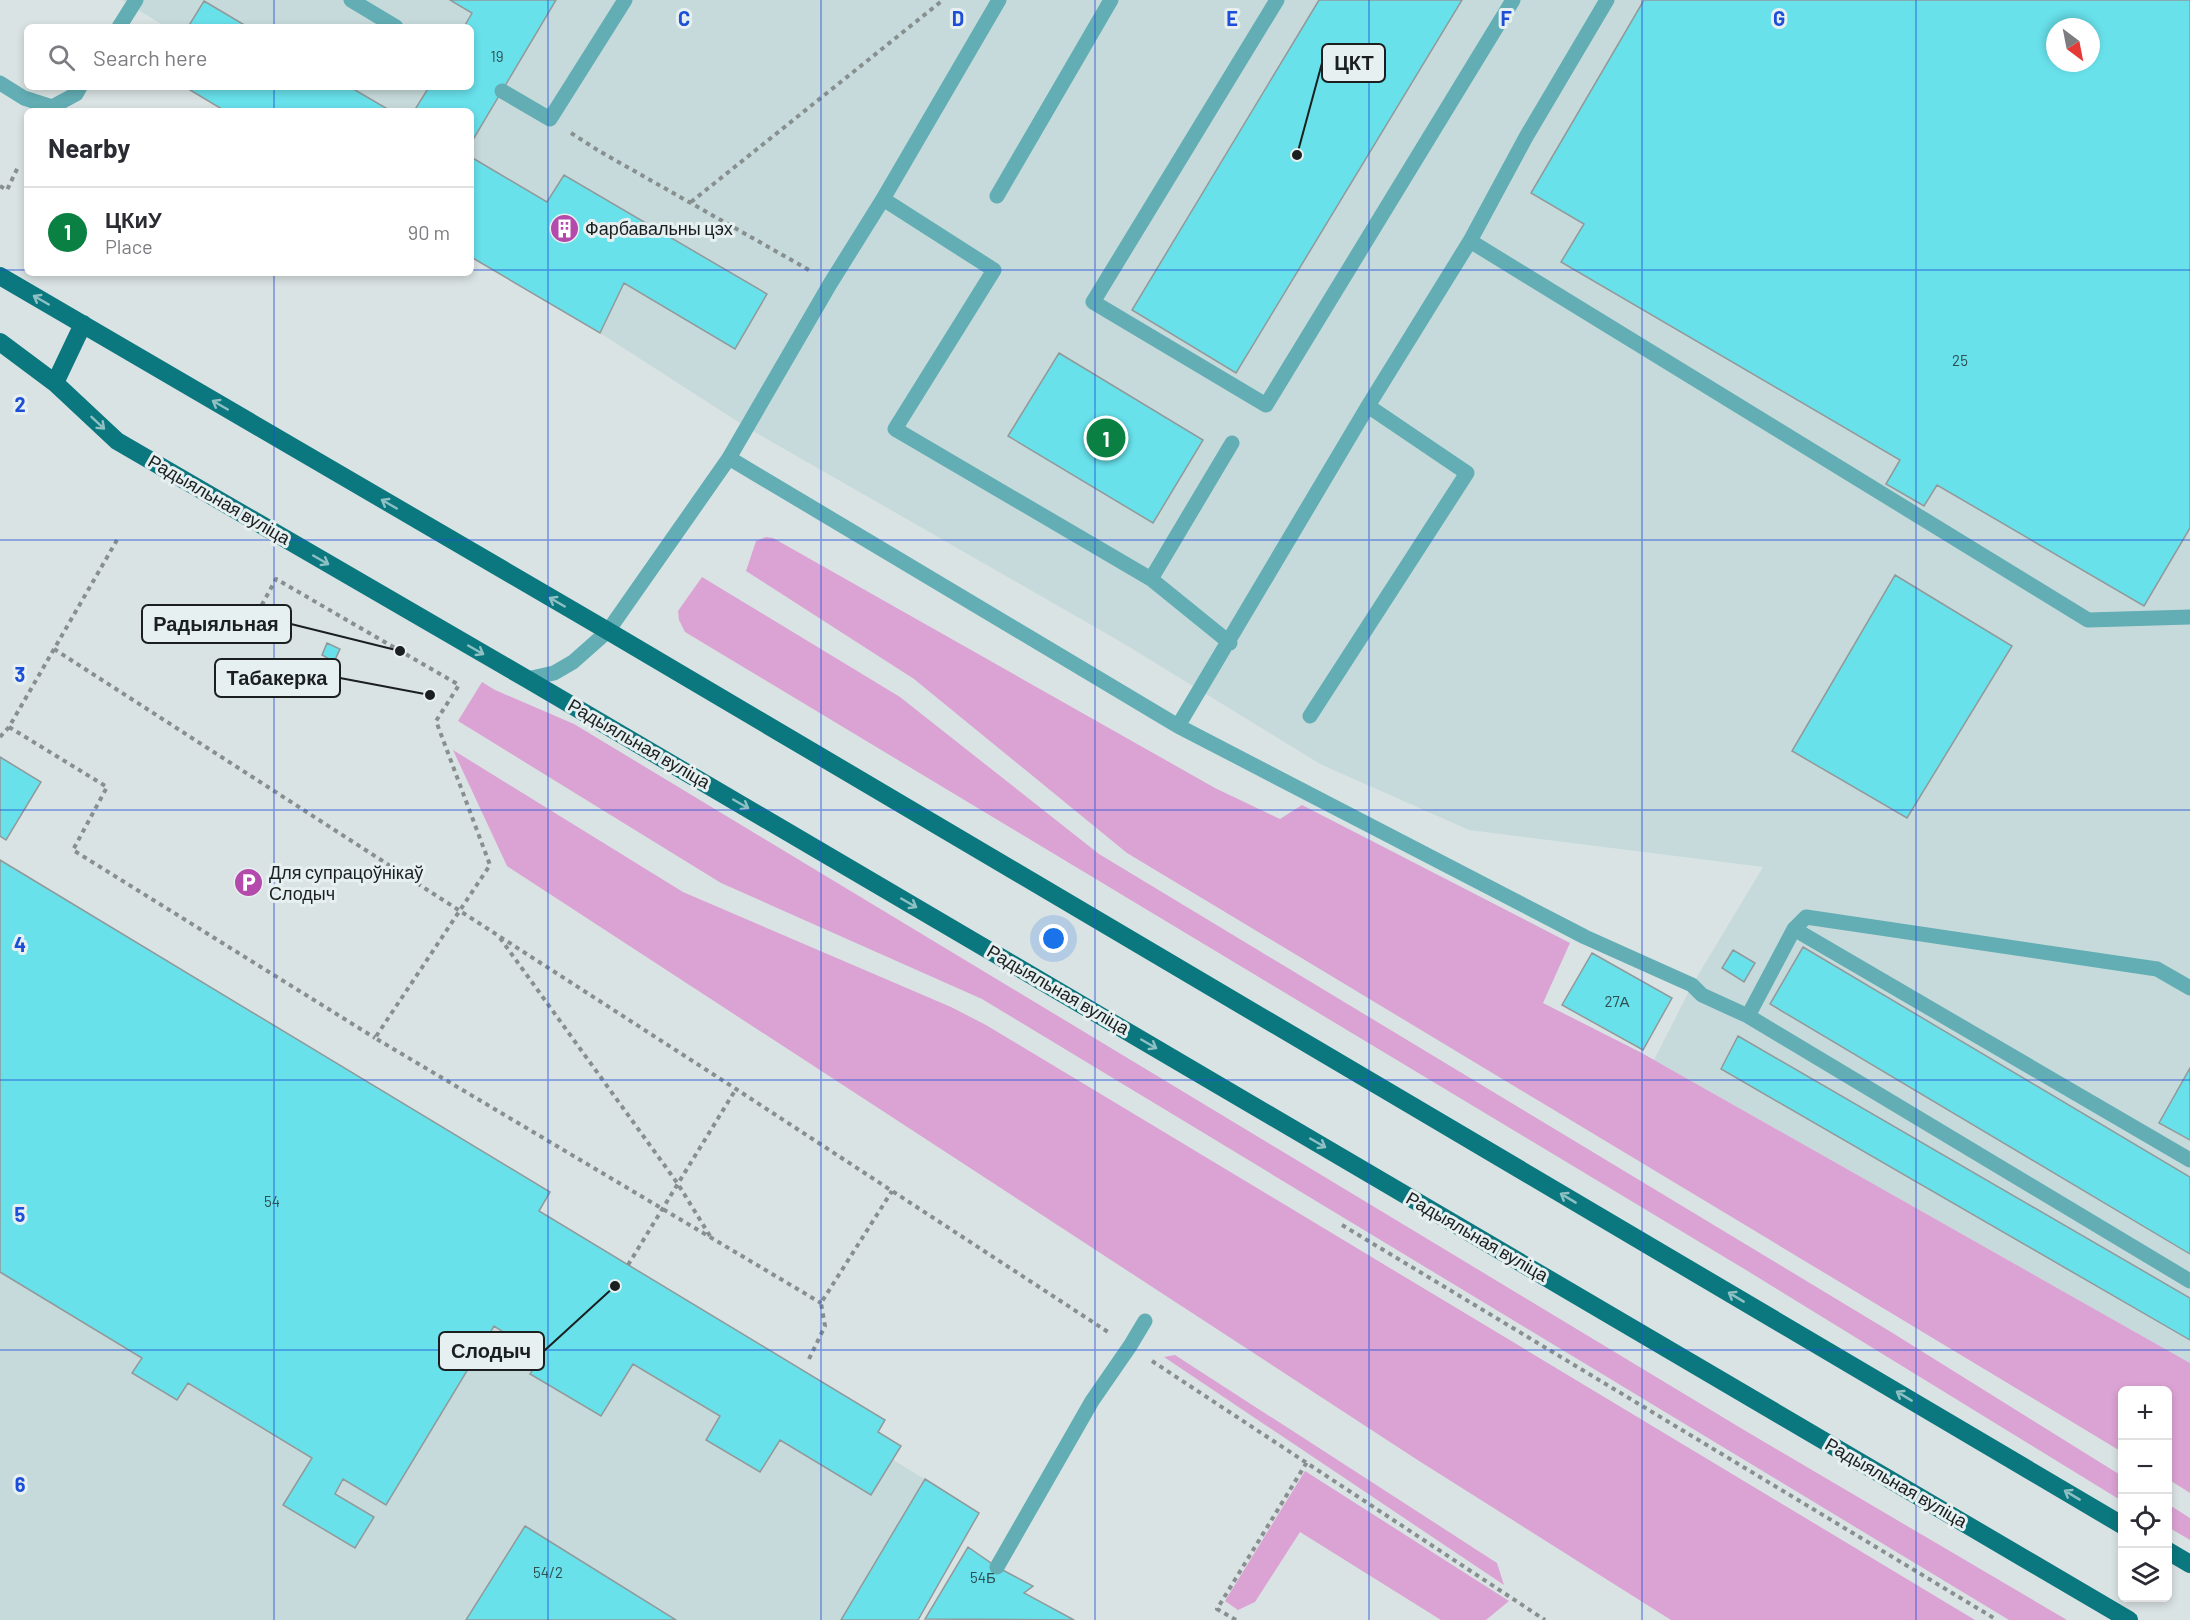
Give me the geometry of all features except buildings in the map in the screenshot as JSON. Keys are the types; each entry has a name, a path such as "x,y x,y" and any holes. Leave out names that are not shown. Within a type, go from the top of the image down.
{"main road":[{"path":"0,276 608,631 2118,1523"},
{"path":"55,383 83,324"},
{"name":"Радыяльная вуліца","path":"0,342 55,383 117,441 527,679 2130,1620"},
{"path":"2172,1553 2190,1564"}],"lane":[{"path":"121,24 136,0"},
{"path":"351,0 391,24"},
{"path":"502,91 550,120 625,0"},
{"path":"527,679 554,673 573,662 608,631 729,458 999,0"},
{"path":"997,196 1111,0"},
{"path":"1277,0 1093,302 1266,405 1513,0"},
{"path":"1178,726 1230,643 1368,406 1470,241 1526,137 1607,0"},
{"path":"0,83 24,98 52,107 76,94 78,90"},
{"path":"883,199 994,270 895,429 1152,579 1230,643"},
{"path":"1470,241 2088,620 2190,617"},
{"path":"1310,716 1467,473 1368,406"},
{"path":"1152,579 1232,443"},
{"path":"729,458 1178,726 1585,937 1692,985 1702,995 1748,1016 2190,1281"},
{"path":"1748,1016 1794,929 1806,917 2157,969 2190,988"},
{"path":"1794,929 2190,1160"},
{"path":"997,1567 1092,1401 1145,1321"}],"path":[{"path":"691,202 943,0"},
{"path":"550,120 599,151 796,261 830,284"},
{"path":"0,186 7,190 18,167"},
{"path":"0,737 9,727 117,540"},
{"path":"253,621 276,579 459,685 436,721 490,865 375,1038"},
{"path":"54,649 736,1089 1545,1620"},
{"path":"9,727 107,788 73,850 375,1038 821,1303"},
{"path":"498,935 678,1184 710,1237"},
{"path":"628,1264 736,1089"},
{"path":"809,1359 825,1326 821,1303 892,1191"},
{"path":"1342,1225 1997,1620"},
{"path":"1236,1620 1217,1609 1307,1462"}],"shaded area":[{"path":"122,0 2190,0 2190,1363 1654,1060 1692,985 1763,867 1469,830 1320,764 1121,642 746,427 600,333 474,259 474,108 220,108 190,90 474,90 474,24 161,24"},
{"path":"766,537 773,538 1215,788 1280,819 1302,805 1570,943 1543,1003 1640,1052 2190,1363 2190,1493 2172,1482 2172,1386 2118,1386 2118,1450 1127,853 914,679 746,571 756,541"},
{"path":"702,577 900,697 1099,854 1891,1332 2118,1474 2118,1499 1746,1270 685,632 679,620 678,611"},
{"path":"482,682 495,690 574,724 1744,1430 2067,1620 2009,1620 982,999 721,883 458,721"},
{"path":"453,750 683,892 951,1007 986,1025 1975,1620 1671,1620 1416,1459 507,866"},
{"path":"0,860 550,1192 539,1211 885,1420 878,1432 901,1446 892,1459 979,1513 918,1620 0,1620"},
{"path":"1175,1355 1497,1563 1504,1585 1164,1357"},
{"path":"1305,1471 1509,1601 1486,1620 1441,1620 1300,1532 1255,1602 1238,1610 1225,1601"},
{"path":"2172,1507 2190,1518 2190,1540 2172,1529"}],"place":[{"name":"ЦКТ","path":"1297,155"},
{"name":"Фарбавальны цэх","path":"564,229"},
{"name":"ЦКиУ","path":"1106,438"},
{"name":"Радыяльная","path":"400,651"},
{"name":"Табакерка","path":"430,695"},
{"name":"Для супрацоўнікаў Слодыч","path":"248,883"},
{"name":"Слодыч","path":"615,1286"}]}
